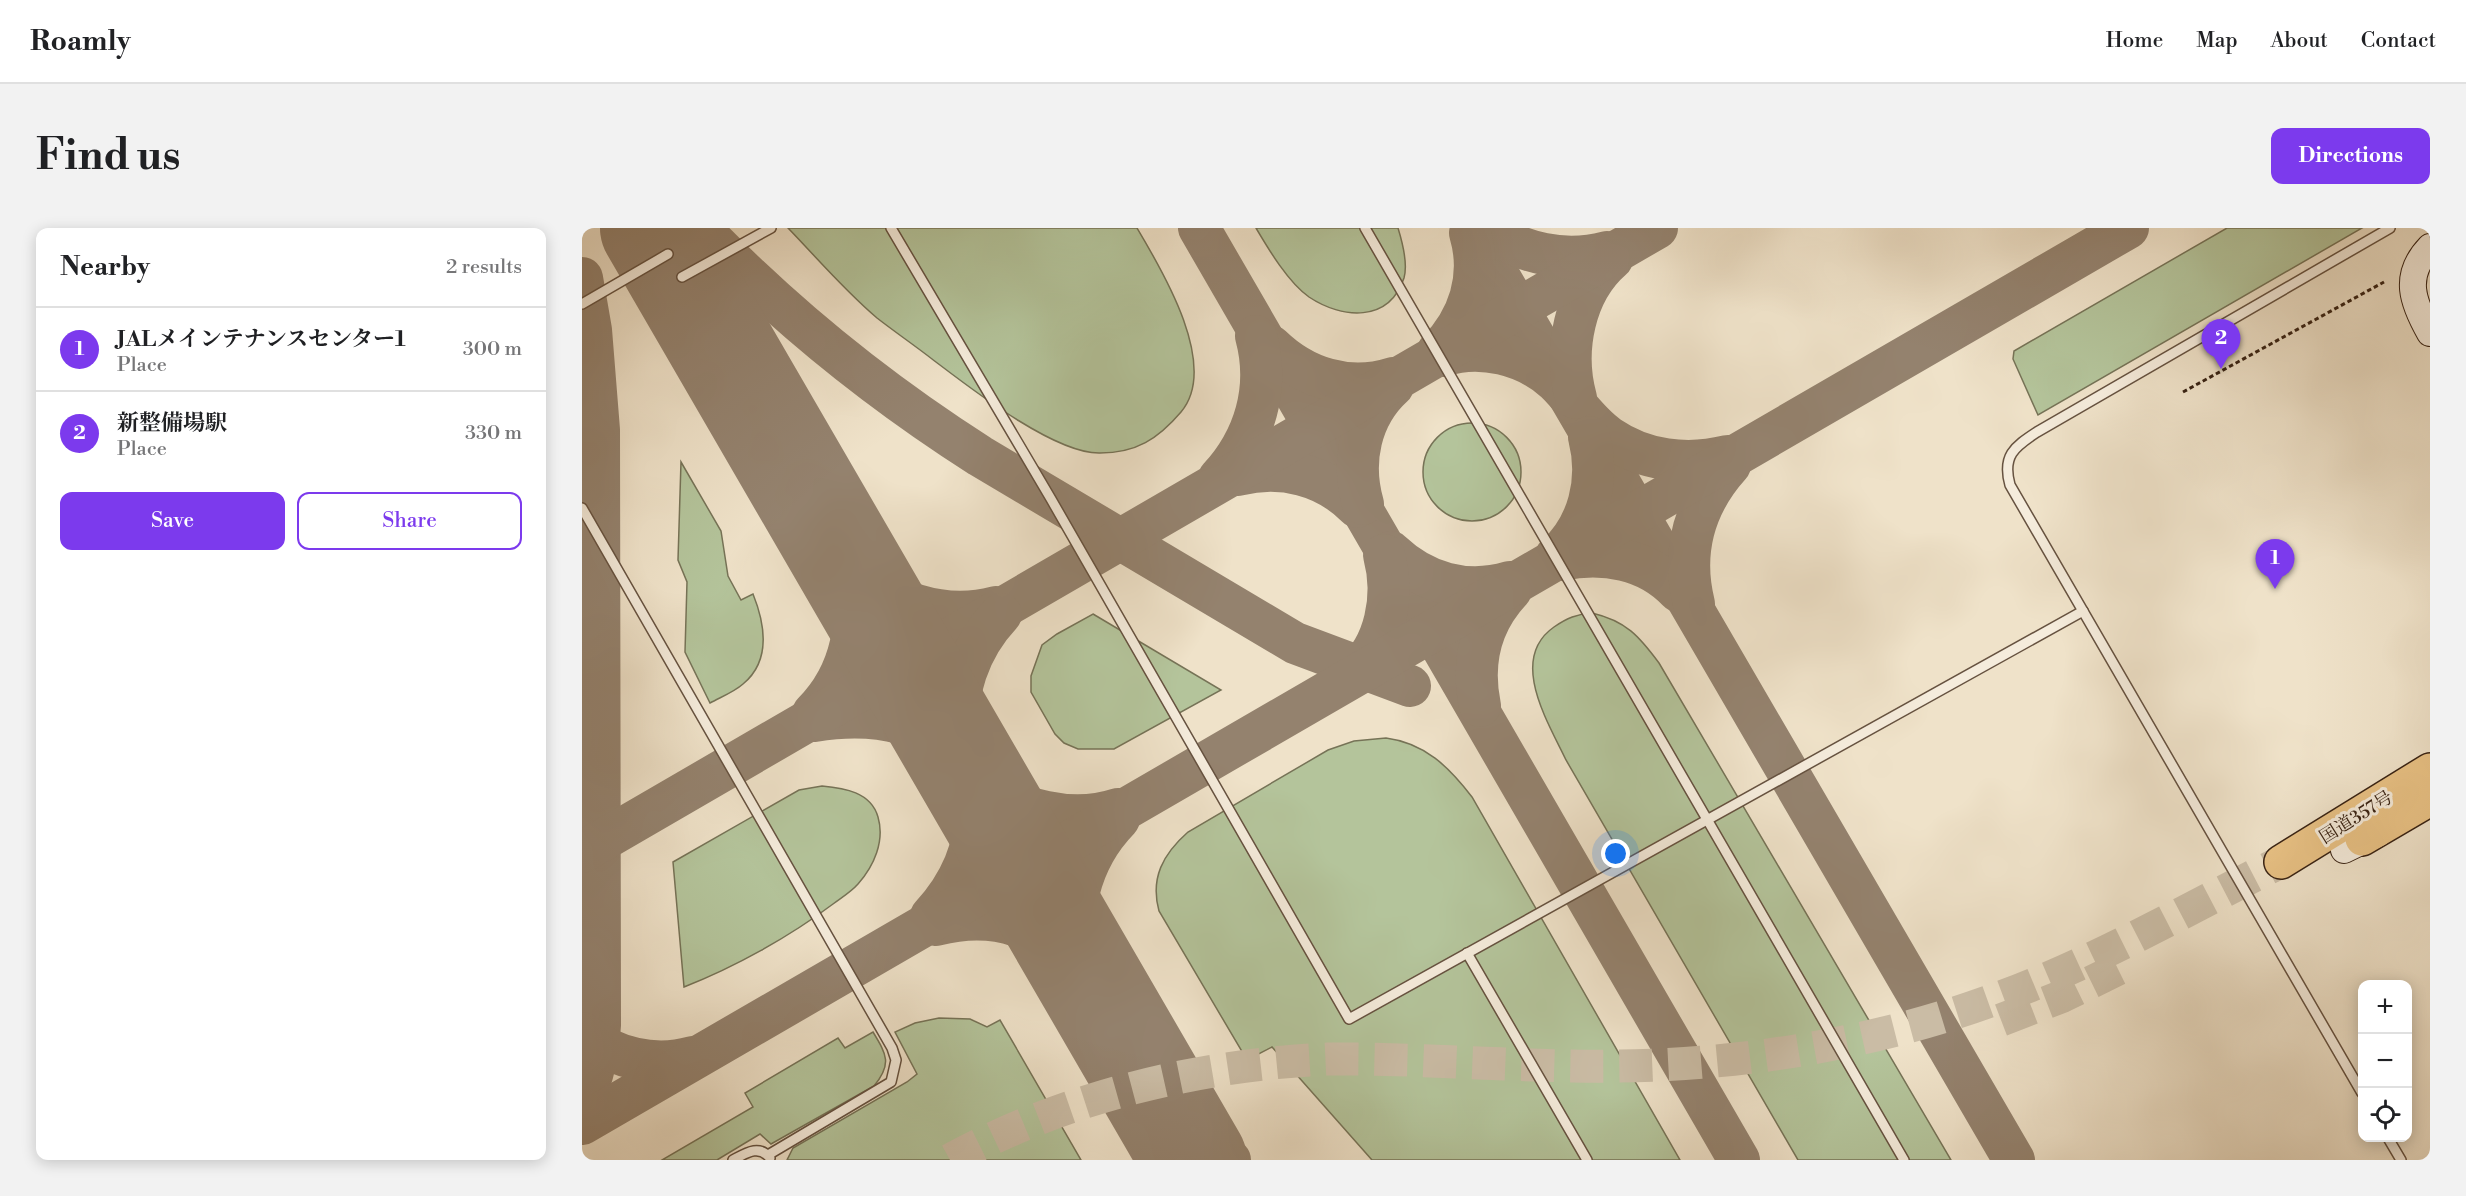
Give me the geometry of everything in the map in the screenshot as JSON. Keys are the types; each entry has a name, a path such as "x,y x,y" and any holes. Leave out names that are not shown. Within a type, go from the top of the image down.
{"highway":[{"name":"国道357号","path":"2430,770 2286,871 2344,850 2430,799"}],"street":[{"path":"2429,249 2420,260 2414,276 2412,294 2416,308 2430,333"},
{"path":"2344,850 2430,807"}],"lane":[{"path":"682,277 771,228"},
{"path":"891,228 1051,499 1349,1019 2082,611"},
{"path":"1365,228 1904,1160"},
{"path":"2359,1088 2010,485 2007,465 2010,456 2019,444 2390,228"},
{"path":"582,304 668,254"},
{"path":"582,508 892,1048 896,1060 891,1082 770,1157 762,1150 756,1150 733,1160"},
{"path":"1467,953 1587,1160"},
{"path":"2391,1142 2401,1160"}],"path":[{"path":"2183,392 2385,282"}],"green space":[{"path":"788,228 1137,228 1160,268 1183,318 1191,345 1194,370 1191,393 1181,412 1164,430 1135,447 1100,453 1060,443 1013,417 967,386 877,318 842,286"},
{"path":"1256,228 1398,228 1405,259 1404,278 1397,293 1376,310 1350,313 1336,310 1301,291 1280,265"},
{"path":"2227,228 2362,228 2038,415 2013,359 2014,351"},
{"path":"1472,423 1491,427 1506,438 1517,453 1521,472 1517,491 1506,506 1491,517 1472,521 1453,517 1438,506 1427,491 1423,472 1427,453 1438,438 1453,427"},
{"path":"681,462 721,531 728,576 741,600 753,594 763,629 762,653 752,674 736,690 710,703 685,652 687,582 678,560"},
{"path":"1592,613 1623,625 1638,637 1659,663 1951,1160 1798,1160 1566,760 1542,710 1533,673 1534,656 1541,640 1563,621 1577,615"},
{"path":"1093,614 1221,690 1114,749 1078,749 1064,743 1055,734 1031,692 1031,676 1042,645"},
{"path":"1386,738 1413,745 1435,758 1472,797 1680,1160 1372,1160 1272,1047 1247,1060 1159,911 1156,888 1161,867 1165,858 1188,832 1328,750 1354,741"},
{"path":"822,786 856,793 869,802 878,817 880,835 877,853 864,877 846,895 780,939 742,961 684,987 673,862 799,790"},
{"path":"939,1018 970,1019 987,1027 1000,1020 1081,1160 787,1160 793,1148 917,1074 895,1032 915,1023"},
{"path":"873,1032 886,1059 883,1072 874,1086 771,1144 760,1134 717,1160 662,1160 753,1107 745,1093 838,1038 845,1048"}],"taxiway":[{"path":"700,228 765,291 833,350 905,405 980,456 1295,643 1410,686"},
{"path":"1199,228 1739,1160"},
{"path":"1471,228 2014,1160"},
{"path":"1485,228 1513,244 1544,254 1575,257 1607,252"},
{"path":"582,852 1657,228"},
{"path":"582,1124 2128,228"},
{"path":"1438,351 1458,325 1470,296 1475,266 1470,233"},
{"path":"1576,398 1571,361 1575,323 1580,305 1589,288 1612,259"},
{"path":"582,278 591,330 599,430 600,1025 595,1064 582,1102"},
{"path":"1219,478 1242,447 1256,412 1261,375 1256,336"},
{"path":"1271,346 1298,366 1327,379 1360,383 1393,378"},
{"path":"1443,356 1457,352 1487,351 1517,358 1530,364 1555,381 1601,431 1637,452 1682,461 1728,456"},
{"path":"1363,504 1358,472 1361,440 1373,411 1393,386"},
{"path":"1556,556 1577,531 1589,501 1593,470 1589,437"},
{"path":"1694,604 1689,566 1694,530 1707,496 1730,465"},
{"path":"1238,475 1270,471 1302,475 1331,487 1357,507"},
{"path":"1391,552 1417,572 1446,584 1477,587 1510,582"},
{"path":"1353,674 1373,649 1385,619 1388,587 1384,555"},
{"path":"1561,560 1577,557 1609,557 1624,560 1653,571 1678,591"},
{"path":"848,564 880,589 917,605 956,612 996,607"},
{"path":"813,713 837,681 851,644 854,604 848,564"},
{"path":"1480,706 1477,690 1480,644 1492,616 1511,590"},
{"path":"931,916 950,892 970,850 975,804 960,741 958,723 961,689 972,657 990,627 1001,614"},
{"path":"814,721 847,718 880,719 927,733 947,746 980,781 1011,800 1028,807 1064,815 1082,815 1118,809"},
{"path":"1119,819 1094,852 1079,890 1075,931 1078,951 1085,971 1105,1005 1186,1110 1230,1160"},
{"path":"936,925 979,919 1018,926 1053,944 1086,973"},
{"path":"582,1033 607,1049 635,1058 664,1061 693,1057"}],"runway":[{"path":"653,228 1194,1160"}],"tunnel":[{"path":"950,1160 1039,1118 1086,1102 1133,1088 1230,1068 1328,1059 1575,1066 1657,1065 1785,1053 1870,1036 1953,1014 2030,986 2103,953 2281,862"},
{"path":"2001,1020 2063,996 2118,969"}],"place":[{"name":"新整備場駅","path":"2221,369"},
{"name":"JALメインテナンスセンター1","path":"2275,589"}]}
